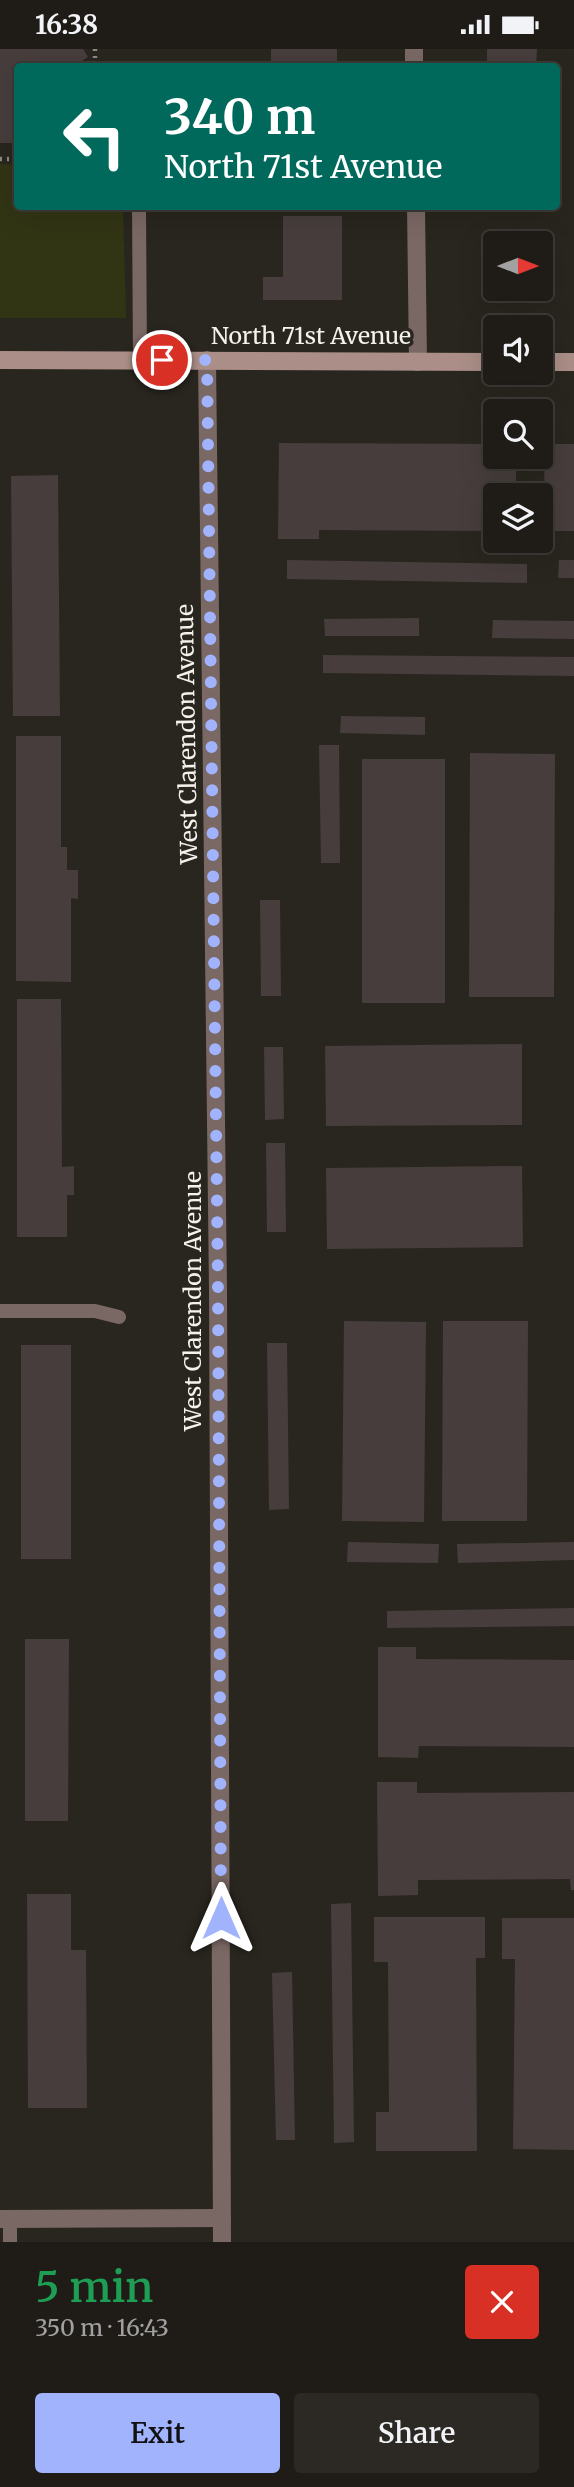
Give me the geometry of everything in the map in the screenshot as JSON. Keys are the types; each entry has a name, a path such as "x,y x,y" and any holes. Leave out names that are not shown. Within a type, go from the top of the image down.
{"street":[{"path":"416,210 418,362"},
{"name":"North 71st Avenue","path":"0,360 483,362"},
{"name":"West Clarendon Avenue","path":"207,360 218,1290 222,2242"},
{"path":"553,362 574,362"},
{"path":"5,2219 222,2218"}],"lane":[{"path":"139,210 140,360"},
{"path":"0,1311 95,1311 119,1317"},
{"path":"5,2219 10,2242"}],"green space":[{"path":"0,164 14,165 14,210 123,210 126,318 0,318"}],"building":[{"path":"0,49 83,49 88,57 79,63 14,63 14,152 13,143 0,143"},
{"path":"271,49 337,49 337,63 271,63"},
{"path":"487,49 537,49 536,63 487,63"},
{"path":"486,210 548,210 548,212"},
{"path":"283,216 342,216 342,300 263,300 263,277 283,277"},
{"path":"489,229 537,229 537,231"},
{"path":"279,443 483,444 483,469 516,469 516,483 483,483 483,531 319,530 319,539 278,539"},
{"path":"553,444 574,444 574,531 553,531 553,483 544,483 544,469 553,469"},
{"path":"58,475 60,716 13,716 11,476"},
{"path":"287,560 527,564 527,583 287,579"},
{"path":"559,560 574,560 574,578 558,578"},
{"path":"419,618 419,636 325,636 324,619"},
{"path":"493,620 574,621 574,639 492,638"},
{"path":"323,655 574,657 574,676 323,673"},
{"path":"341,716 425,717 425,735 340,733"},
{"path":"16,736 61,736 61,847 67,847 67,870 78,870 78,899 71,898 71,982 16,981"},
{"path":"319,745 339,745 340,863 321,863"},
{"path":"470,753 555,754 554,997 469,997"},
{"path":"362,759 445,759 445,1003 362,1003"},
{"path":"260,900 280,900 281,996 261,996"},
{"path":"17,999 61,999 62,1167 74,1166 74,1195 67,1195 67,1237 17,1237"},
{"path":"522,1044 522,1125 326,1126 325,1046"},
{"path":"264,1047 283,1047 284,1119 265,1120"},
{"path":"266,1143 285,1143 286,1232 267,1232"},
{"path":"522,1166 523,1247 327,1249 326,1168"},
{"path":"344,1321 426,1322 424,1522 342,1521"},
{"path":"443,1321 528,1321 527,1521 442,1521"},
{"path":"267,1343 287,1343 289,1509 269,1510"},
{"path":"21,1345 71,1345 71,1559 21,1559"},
{"path":"348,1542 439,1544 438,1563 347,1562"},
{"path":"574,1542 574,1560 458,1563 457,1544"},
{"path":"574,1608 574,1626 387,1628 387,1611"},
{"path":"25,1639 69,1639 68,1821 25,1821"},
{"path":"378,1647 416,1647 416,1659 574,1660 574,1747 419,1746 418,1758 378,1757"},
{"path":"377,1782 417,1782 417,1793 574,1792 574,1890 571,1890 570,1879 418,1880 418,1895 378,1896"},
{"path":"27,1894 71,1894 71,1950 86,1950 87,2108 28,2108"},
{"path":"351,1903 354,2142 334,2143 331,1904"},
{"path":"374,1917 485,1917 485,1958 476,1958 477,2151 376,2151 376,2112 389,2112 388,1962 374,1962"},
{"path":"502,1918 574,1918 574,2150 513,2149 515,1959 502,1959"},
{"path":"292,1972 295,2140 276,2140 272,1973"}],"route":[{"path":"162,360 207,360 218,1290 221,1918"}]}
